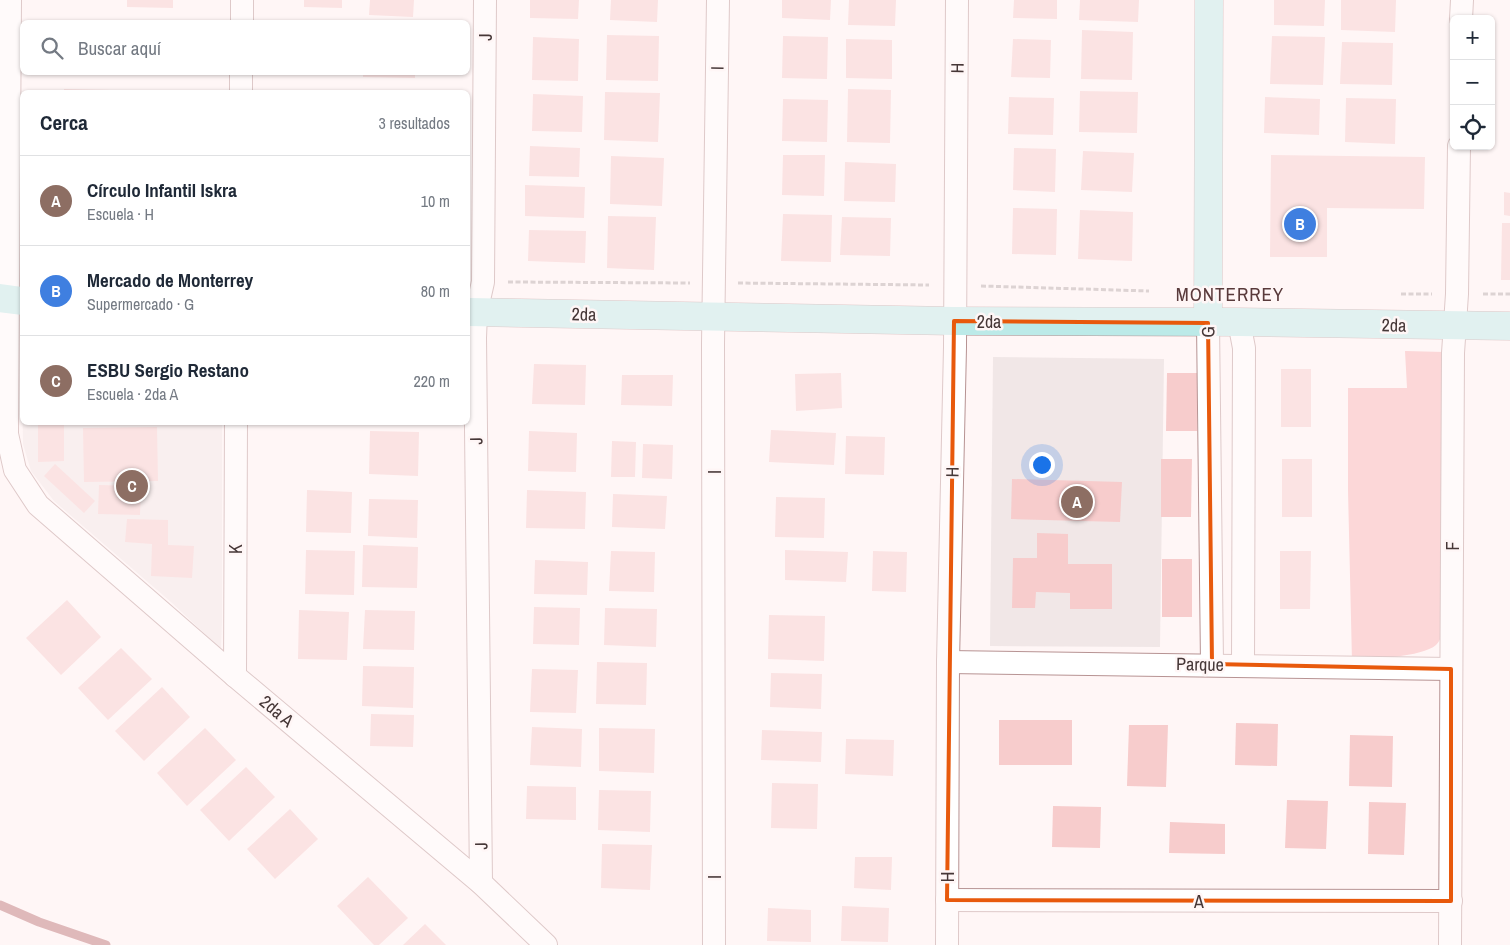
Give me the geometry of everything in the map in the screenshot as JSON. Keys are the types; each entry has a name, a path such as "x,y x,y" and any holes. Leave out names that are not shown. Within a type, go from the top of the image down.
{"street":[{"path":"10,0 10,299"},
{"path":"242,0 242,20"},
{"name":"J","path":"481,883 472,312 483,282 485,0"},
{"name":"I","path":"714,945 714,283 718,0"},
{"name":"H","path":"947,945 948,662 957,0"},
{"name":"G","path":"1209,0 1208,323 1212,664"},
{"path":"1461,15 1462,0"},
{"path":"241,75 241,90"},
{"name":"F","path":"1450,945 1454,326 1457,294 1460,150"},
{"name":"2da A","path":"10,299 7,434 15,470 38,505 235,676 481,883 546,945"},
{"name":"2da","path":"472,312 954,321 1239,322 1510,326"},
{"name":"G","path":"1239,322 1244,348 1243,665"},
{"name":"K","path":"235,676 236,425"},
{"name":"Parque","path":"948,662 1212,664 1451,669"},
{"name":"A","path":"947,900 1450,901"}],"path":[{"path":"483,282 954,286 1150,291"},
{"path":"1400,294 1510,294"}],"highlighted area":[{"path":"954,321 1208,323 1212,664 1451,669 1451,901 947,900"}],"shaded area":[{"path":"1405,351 1444,352 1447,624 1438,643 1429,649 1396,657 1352,661 1348,388 1407,388"},
{"path":"993,357 1164,359 1160,647 990,646"},
{"path":"23,425 222,425 221,649 171,602 54,501 31,471 23,444"}],"building":[{"path":"127,0 173,0 173,8 127,7"},
{"path":"304,0 342,0 342,8 304,7"},
{"path":"370,0 414,0 413,17 369,15"},
{"path":"530,0 579,0 578,19 530,18"},
{"path":"611,0 658,0 657,22 610,20"},
{"path":"782,0 831,0 830,20 782,18"},
{"path":"849,0 896,0 895,26 848,25"},
{"path":"1014,0 1057,0 1057,19 1013,18"},
{"path":"1080,0 1139,0 1138,22 1079,20"},
{"path":"1274,0 1325,0 1324,26 1274,25"},
{"path":"1341,0 1396,0 1395,32 1341,30"},
{"path":"1082,30 1133,32 1132,80 1081,79"},
{"path":"607,35 659,36 658,81 606,80"},
{"path":"783,36 828,37 827,79 782,78"},
{"path":"1272,36 1325,37 1323,85 1270,84"},
{"path":"533,37 579,39 578,81 532,80"},
{"path":"846,39 892,40 892,79 846,78"},
{"path":"1013,39 1051,40 1050,78 1011,77"},
{"path":"1342,42 1393,43 1392,85 1340,84"},
{"path":"363,75 415,75 415,78 363,77"},
{"path":"64,89 111,90 64,90"},
{"path":"848,89 891,90 890,143 847,142"},
{"path":"1080,91 1138,92 1137,133 1079,132"},
{"path":"605,92 660,93 658,142 604,140"},
{"path":"533,94 583,96 582,132 532,131"},
{"path":"1009,97 1054,98 1053,135 1008,134"},
{"path":"1265,97 1320,99 1319,135 1264,133"},
{"path":"1346,98 1396,99 1395,144 1345,142"},
{"path":"783,99 828,100 827,142 782,141"},
{"path":"530,146 580,148 579,177 529,176"},
{"path":"1014,148 1056,149 1055,192 1013,190"},
{"path":"1083,151 1134,153 1132,192 1081,190"},
{"path":"783,155 825,155 824,196 782,195"},
{"path":"1271,155 1425,157 1424,209 1327,208 1327,257 1270,257"},
{"path":"611,156 664,158 662,206 610,204"},
{"path":"845,162 896,164 895,202 844,201"},
{"path":"525,185 585,187 584,218 525,216"},
{"path":"1504,192 1510,193 1510,216 1504,215"},
{"path":"1013,208 1057,209 1056,255 1012,254"},
{"path":"1080,210 1133,212 1132,261 1078,259"},
{"path":"783,214 832,215 831,262 781,261"},
{"path":"608,216 656,217 654,270 607,268"},
{"path":"842,217 891,218 890,256 840,255"},
{"path":"1502,223 1510,223 1510,280 1501,280"},
{"path":"529,230 586,231 585,263 528,261"},
{"path":"534,364 586,365 585,405 532,404"},
{"path":"1281,369 1311,369 1311,427 1281,427"},
{"path":"841,373 842,408 796,411 795,374"},
{"path":"1167,373 1197,373 1197,431 1166,431"},
{"path":"622,375 673,375 672,406 621,405"},
{"path":"38,425 64,425 64,461 38,462"},
{"path":"157,427 158,481 84,482 83,428"},
{"path":"771,430 836,433 834,465 769,462"},
{"path":"370,431 419,432 418,476 369,474"},
{"path":"529,431 577,433 576,472 528,471"},
{"path":"846,436 885,437 884,475 845,474"},
{"path":"612,441 636,442 635,477 611,477"},
{"path":"643,444 673,445 672,479 642,478"},
{"path":"1161,459 1192,459 1191,517 1161,517"},
{"path":"1282,459 1312,459 1312,517 1282,517"},
{"path":"55,464 95,501 84,513 44,476"},
{"path":"1012,479 1122,482 1120,522 1011,519"},
{"path":"99,485 141,486 140,515 98,514"},
{"path":"307,490 352,492 351,533 306,532"},
{"path":"527,490 586,492 585,529 526,528"},
{"path":"613,494 667,496 665,529 612,527"},
{"path":"776,497 825,498 824,538 775,537"},
{"path":"369,499 418,500 417,538 368,536"},
{"path":"127,519 168,520 168,545 194,546 192,578 151,576 152,544 125,542"},
{"path":"1037,533 1068,534 1068,564 1112,564 1112,609 1070,609 1070,593 1036,592 1035,608 1012,608 1013,558 1037,558"},
{"path":"363,545 418,547 417,588 362,587"},
{"path":"306,550 355,551 354,595 305,594"},
{"path":"785,550 848,552 846,582 785,580"},
{"path":"611,551 655,552 654,592 609,591"},
{"path":"873,551 907,552 906,592 872,591"},
{"path":"1280,551 1311,551 1310,609 1280,609"},
{"path":"1162,559 1192,559 1192,617 1162,617"},
{"path":"535,560 588,562 587,595 534,594"},
{"path":"67,600 101,637 61,675 26,638"},
{"path":"534,607 580,608 579,645 533,644"},
{"path":"605,608 657,609 656,647 604,645"},
{"path":"299,610 349,612 347,660 298,659"},
{"path":"365,610 415,611 414,650 363,649"},
{"path":"769,615 825,616 824,661 768,659"},
{"path":"121,648 152,679 108,720 78,688"},
{"path":"597,662 647,663 646,705 596,704"},
{"path":"363,666 414,667 413,708 362,706"},
{"path":"532,669 578,670 576,713 530,712"},
{"path":"771,673 822,674 821,709 770,707"},
{"path":"162,687 190,717 144,761 115,731"},
{"path":"371,714 414,715 413,747 370,746"},
{"path":"999,720 1072,720 1072,765 999,765"},
{"path":"1236,723 1278,724 1277,766 1235,765"},
{"path":"1129,725 1168,725 1166,787 1127,786"},
{"path":"532,727 582,729 581,767 530,765"},
{"path":"205,728 236,760 187,806 157,773"},
{"path":"599,728 655,729 654,773 599,771"},
{"path":"762,730 822,732 821,762 761,760"},
{"path":"1350,735 1393,736 1392,787 1349,786"},
{"path":"846,739 894,740 893,776 845,774"},
{"path":"246,767 275,797 229,841 200,810"},
{"path":"772,783 818,784 817,829 771,828"},
{"path":"527,786 576,787 576,820 526,819"},
{"path":"599,790 651,791 650,832 598,830"},
{"path":"1287,800 1328,801 1326,849 1285,848"},
{"path":"1369,802 1406,803 1404,855 1368,854"},
{"path":"1053,806 1101,807 1100,848 1052,847"},
{"path":"290,809 318,839 275,879 247,849"},
{"path":"1170,822 1225,824 1225,854 1169,853"},
{"path":"602,844 652,845 650,890 601,888"},
{"path":"855,857 892,857 891,890 854,888"},
{"path":"368,877 408,918 379,945 374,945 337,906"},
{"path":"842,906 889,908 888,942 841,941"},
{"path":"768,908 811,910 811,942 767,941"},
{"path":"425,924 446,945 403,945"}],"waterway":[{"path":"0,905 39,922 106,945"}],"place":[{"name":"Mercado de Monterrey","path":"1300,224"},
{"name":"ESBU Sergio Restano","path":"132,486"},
{"name":"Círculo Infantil Iskra","path":"1077,502"}],"district":[{"name":"MONTERREY","path":"1230,294"}]}
